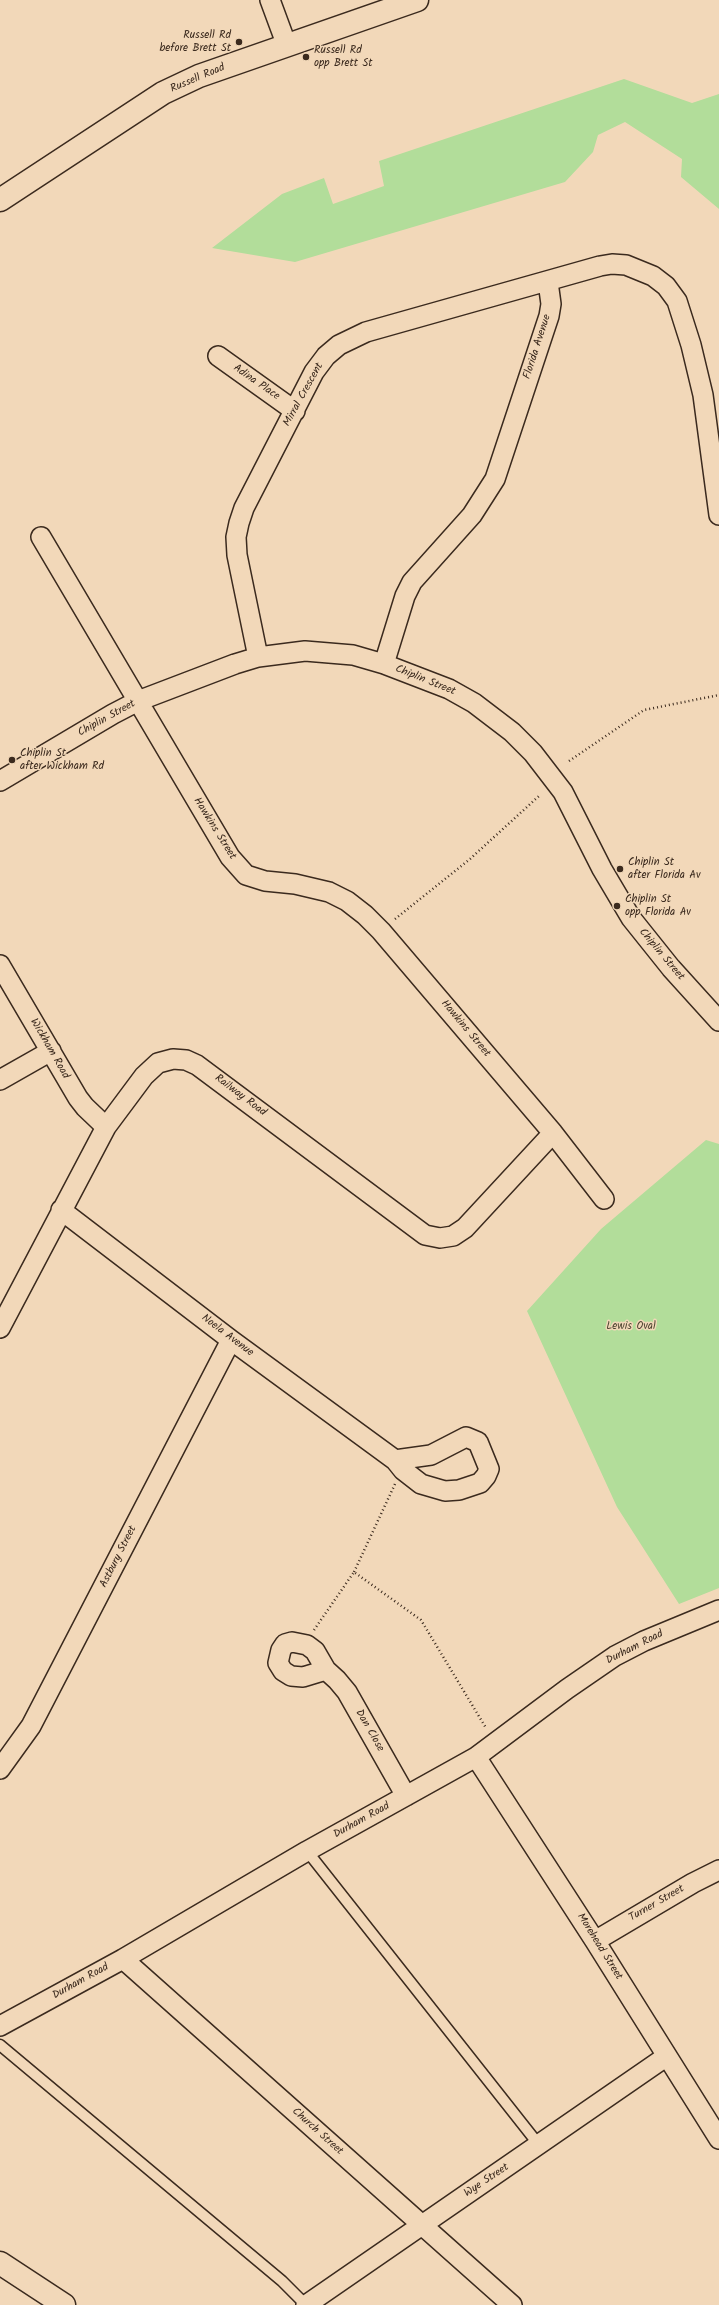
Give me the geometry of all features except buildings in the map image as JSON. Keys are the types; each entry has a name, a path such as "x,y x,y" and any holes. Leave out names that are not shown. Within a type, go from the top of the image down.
{"main road":[{"name":"Russell Road","path":"0,200 163,93 199,76 418,0"},
{"path":"0,2263 64,2305"}],"street":[{"path":"270,0 286,46"},
{"path":"548,282 612,264 641,270 666,286 677,301 698,370 719,515"},
{"name":"Mirral Crescent","path":"258,657 238,555 236,537 244,508 314,372 326,356 352,338 366,332 548,282"},
{"name":"Florida Avenue","path":"384,664 412,582 472,515 495,479 548,316 551,304 548,282"},
{"name":"Adina Place","path":"218,356 295,411"},
{"name":"Hawkins Street","path":"42,537 158,737 230,857 241,870 246,875 265,882 295,884 329,892 347,901 365,915 381,931 553,1133 604,1199"},
{"name":"Chiplin Street","path":"0,780 112,714 138,701 235,664 258,657 305,651 353,655 384,664 455,692 497,720 533,753 563,792 602,869 631,918 671,968 719,1021"},
{"name":"Wickham Road","path":"0,965 85,1107 106,1127"},
{"path":"0,1080 51,1051"},
{"name":"Railway Road","path":"0,1328 60,1210 106,1127 144,1076 158,1063 173,1059 186,1060 197,1065 425,1235 440,1238 453,1236 465,1228 553,1133"},
{"name":"Noela Avenue","path":"60,1210 231,1340 395,1460"},
{"name":"Astbury Street","path":"0,1769 30,1726 231,1340"},
{"name":"Durham Road","path":"0,2026 123,1959 308,1851 476,1757 566,1689 615,1656 644,1641 719,1610"},
{"name":"Dan Close","path":"326,1670 347,1692 406,1796"},
{"name":"Morehead Street","path":"476,1757 596,1941 719,2139"},
{"name":"Turner Street","path":"596,1941 693,1883 719,1870"},
{"name":"Church Street","path":"123,1959 512,2305"},
{"name":"Wye Street","path":"306,2305 667,2056"}],"lane":[{"path":"308,1851 539,2145"},
{"path":"0,2045 276,2276 306,2305"}],"path":[{"path":"569,761 644,710 719,695"},
{"path":"395,919 470,859 539,796"},
{"path":"313,1631 354,1572 396,1483"},
{"path":"354,1572 421,1620 486,1728"}],"green space":[{"path":"624,79 692,103 719,94 719,209 681,177 682,159 625,122 598,135 593,152 565,182 295,262 212,248 282,194 324,178 333,204 384,186 379,161"},
{"name":"Lewis Oval","path":"706,1140 719,1144 719,1588 679,1604 617,1507 527,1311 601,1229"}],"place":[{"name":"Russell Rd before Brett St","path":"239,42"},
{"name":"Russell Rd opp Brett St","path":"306,57"},
{"name":"Chiplin St after Wickham Rd","path":"12,760"},
{"name":"Chiplin St after Florida Av","path":"620,869"},
{"name":"Chiplin St opp Florida Av","path":"617,906"}]}
